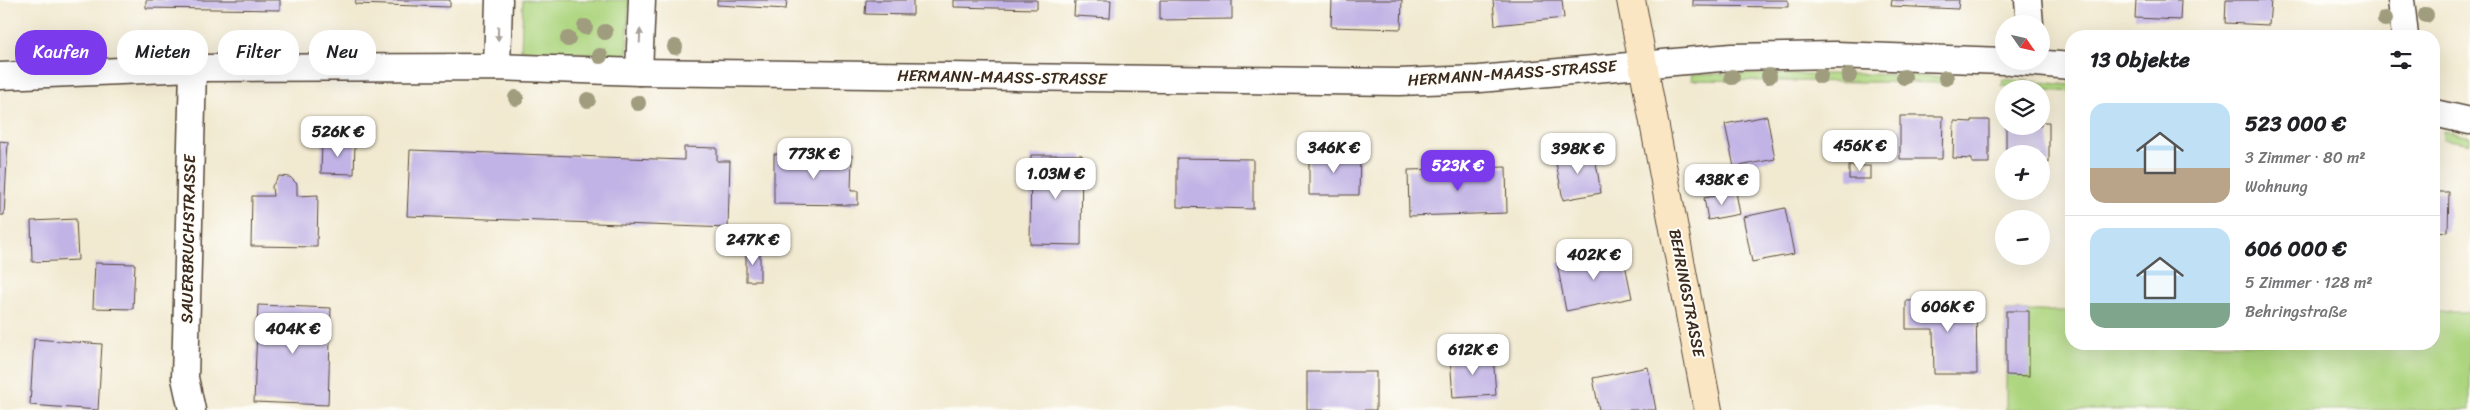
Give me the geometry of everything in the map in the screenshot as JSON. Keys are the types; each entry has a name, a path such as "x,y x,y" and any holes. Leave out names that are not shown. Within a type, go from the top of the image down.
{"street":[{"path":"497,67 498,0"},
{"path":"639,72 642,0"},
{"name":"BEHRINGSTRASSE","path":"1631,0 1708,410"},
{"path":"2028,0 2029,15"},
{"path":"2400,0 2403,30"},
{"name":"HERMANN-MAASS-STRASSE","path":"208,68 497,67 639,72 1399,82 1480,79 1732,56 1825,56 1995,61"},
{"path":"2050,64 2065,65"},
{"name":"HERMANN-MAASS-STRASSE","path":"0,76 117,71"},
{"name":"SAUERBRUCHSTRASSE","path":"192,410 185,378 193,75"},
{"path":"2440,114 2470,121"}],"green space":[{"path":"523,0 629,0 627,55 521,50"},
{"path":"1692,74 1869,74 1950,77 1949,83 1691,80"},
{"path":"2050,83 2065,84 2065,91 2050,90"},
{"path":"2443,131 2470,137 2470,144 2443,139"},
{"path":"2006,311 2065,311 2065,350 2440,350 2440,312 2470,312 2470,410 2006,410"}],"building":[{"path":"146,0 280,0 280,10 146,8"},
{"path":"356,0 450,0 450,7 355,4"},
{"path":"717,0 787,0 786,9 717,5"},
{"path":"866,0 913,0 913,15 865,14"},
{"path":"954,0 1037,0 1037,9 954,7"},
{"path":"1075,0 1111,0 1110,18 1074,16"},
{"path":"1160,0 1232,0 1232,19 1160,20"},
{"path":"1332,0 1402,0 1401,29 1331,27"},
{"path":"1493,0 1562,0 1564,18 1495,25"},
{"path":"1693,0 1788,0 1788,7 1693,6"},
{"path":"1892,0 1959,0 1958,9 1891,6"},
{"path":"2136,0 2181,0 2180,20 2135,18"},
{"path":"2226,0 2271,0 2269,25 2225,23"},
{"path":"1767,116 1775,159 1734,167 1725,124"},
{"path":"1900,116 1943,116 1942,159 1900,159"},
{"path":"1972,120 1989,120 1989,163 1972,163 1972,159 1953,158 1954,121 1972,122"},
{"path":"2006,135 2049,135 2049,145 2006,145"},
{"path":"0,141 8,142 4,215 0,215"},
{"path":"322,143 355,144 354,174 321,173"},
{"path":"684,147 717,148 717,161 730,161 728,228 407,216 410,150 684,160"},
{"path":"1594,150 1601,193 1563,200 1555,157"},
{"path":"774,154 852,155 851,191 858,191 858,205 774,204"},
{"path":"1309,154 1360,154 1359,195 1309,195"},
{"path":"1031,155 1082,155 1081,245 1030,244"},
{"path":"1177,158 1253,159 1253,209 1177,207"},
{"path":"1849,166 1870,166 1870,179 1849,179"},
{"path":"1506,167 1507,213 1409,216 1408,170"},
{"path":"279,176 290,177 297,184 297,196 318,195 317,247 251,246 252,196 273,196 272,186"},
{"path":"1736,192 1740,214 1708,220 1704,198"},
{"path":"2440,192 2449,192 2448,232 2440,231"},
{"path":"1785,208 1794,254 1752,262 1743,217"},
{"path":"76,219 78,260 32,262 31,221"},
{"path":"746,250 760,250 760,281 746,281"},
{"path":"1622,250 1632,298 1566,311 1557,263"},
{"path":"95,263 135,264 133,309 93,308"},
{"path":"1976,300 1977,374 1934,374 1933,329 1906,329 1906,301"},
{"path":"258,305 331,308 328,405 254,402"},
{"path":"2006,311 2029,311 2029,376 2006,375"},
{"path":"34,339 102,344 98,410 30,405"},
{"path":"1493,354 1496,395 1453,398 1450,357"},
{"path":"1648,367 1656,410 1599,410 1593,378"},
{"path":"1307,372 1376,372 1376,410 1307,410"}]}
